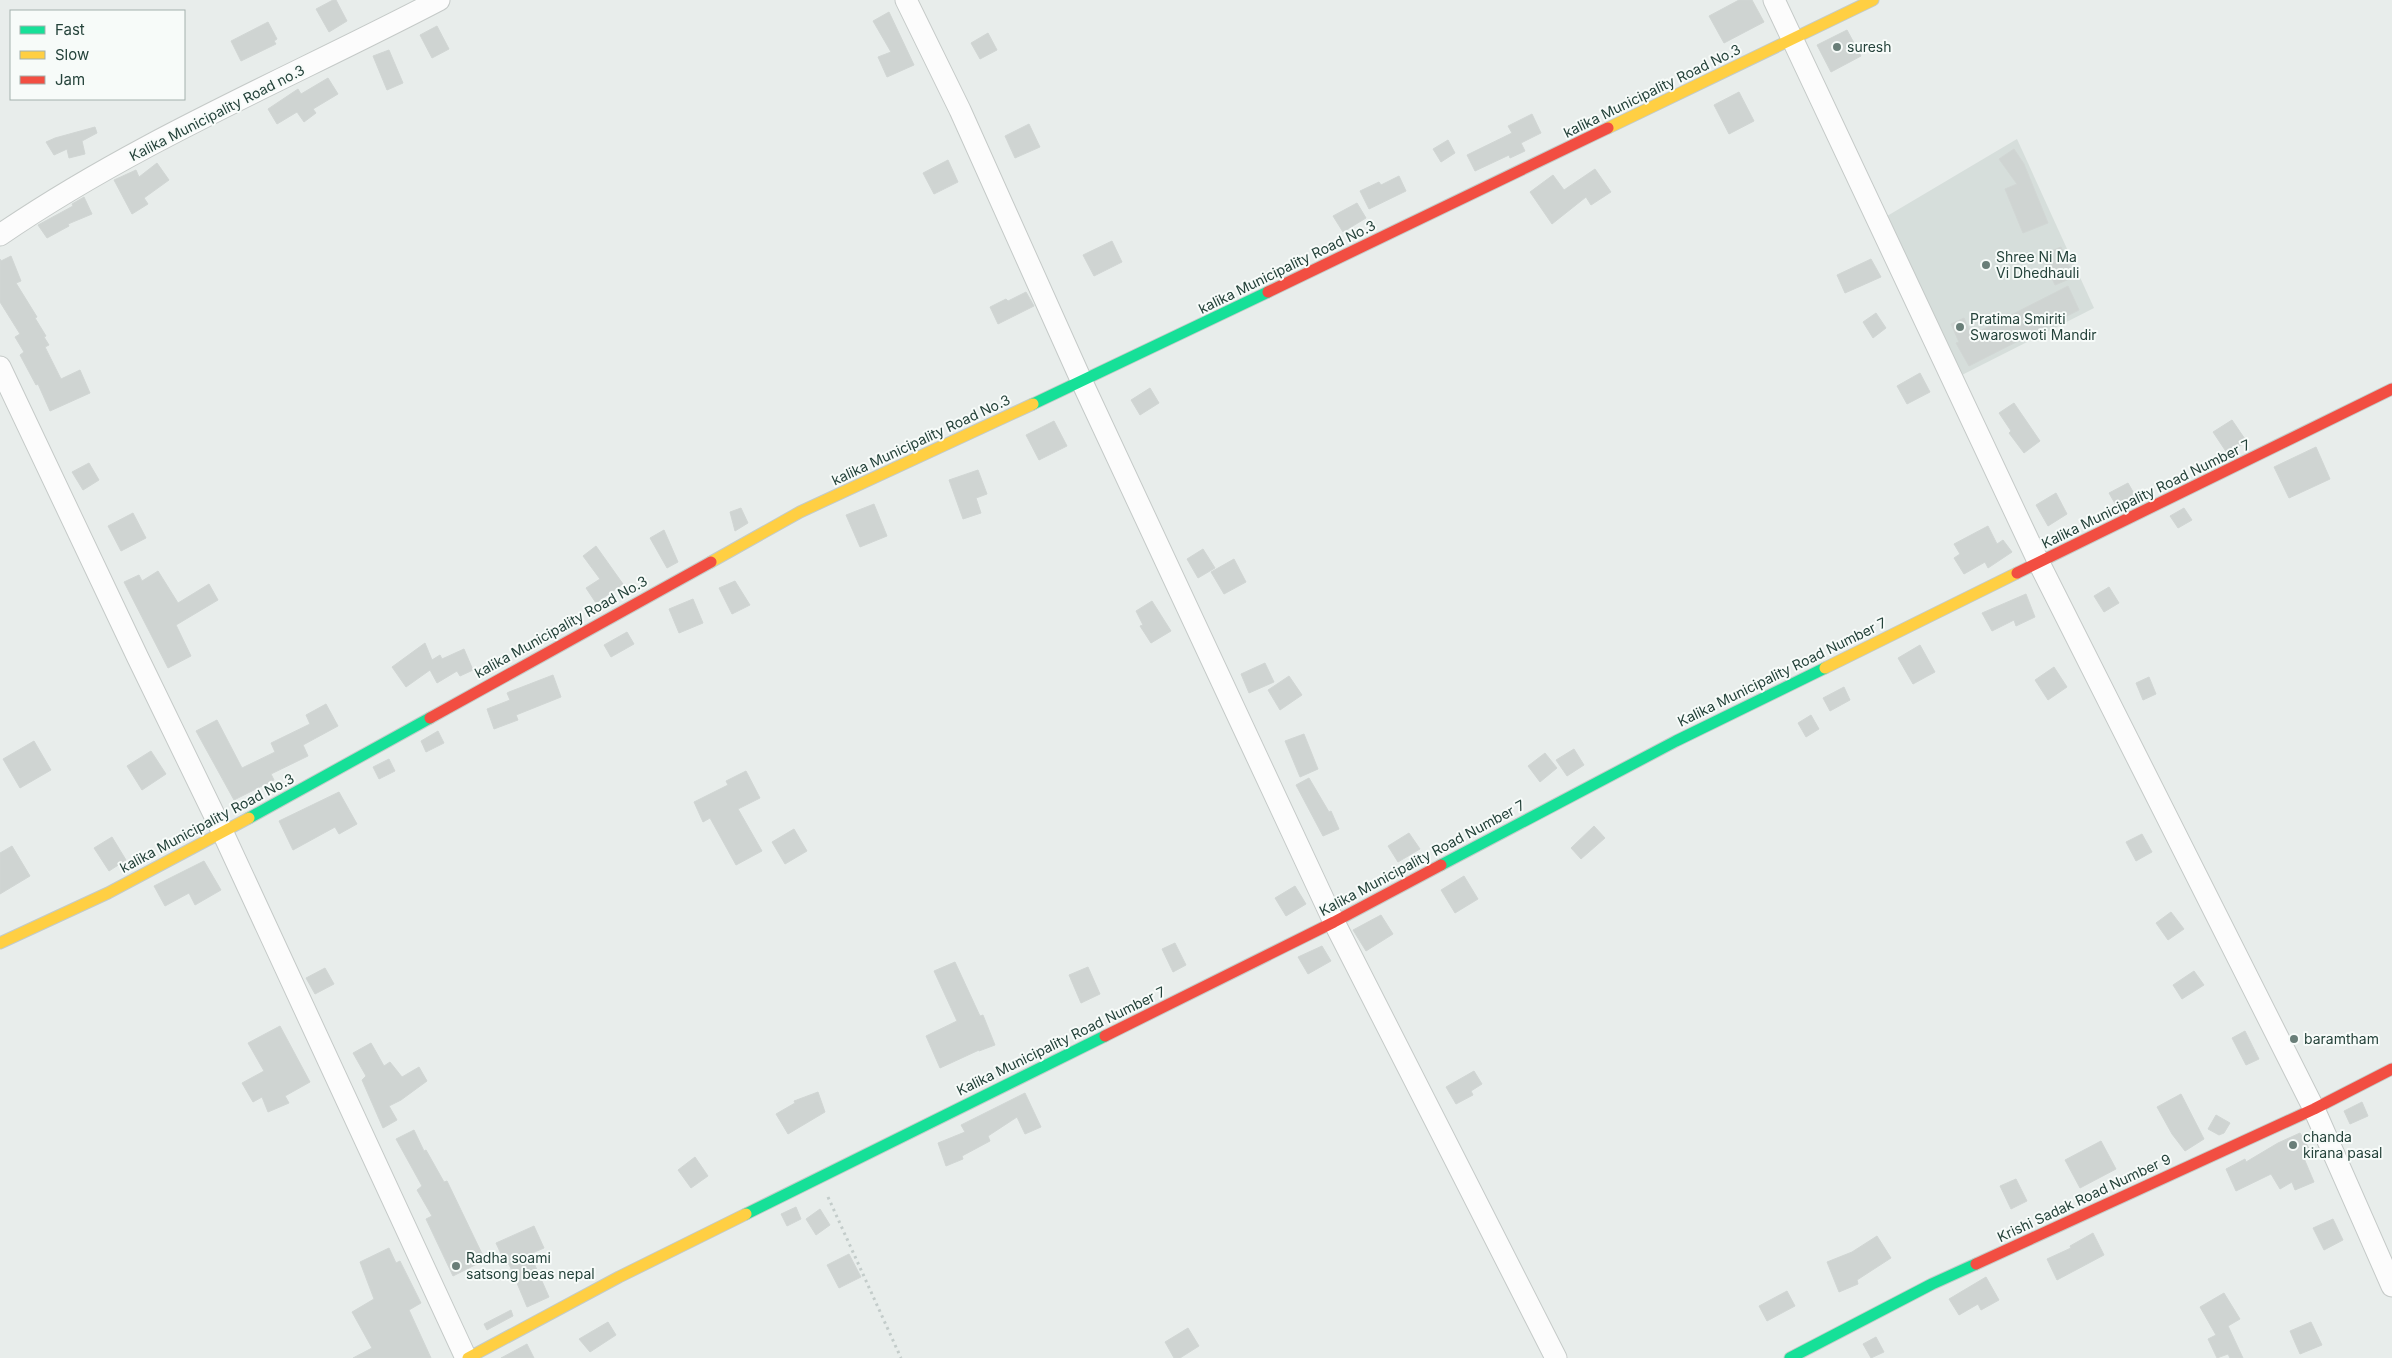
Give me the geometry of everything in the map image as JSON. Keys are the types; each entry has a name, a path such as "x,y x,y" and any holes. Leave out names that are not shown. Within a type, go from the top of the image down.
{"street":[{"name":"Kalika Municipality Road no.3","path":"0,235 45,204 154,143 439,0"},
{"path":"906,0 960,110 1082,382 1334,922 1556,1358"},
{"path":"1774,0 2039,564 2314,1110 2392,1286"},
{"name":"kalika Municipality Road No.3","path":"0,943 108,893 223,833 800,512 1082,382 1873,0"},
{"path":"0,367 223,833 467,1358"},
{"name":"Kalika Municipality Road Number 7","path":"467,1358 619,1277 820,1178 907,1132 1120,1030 1334,922 1676,741 2392,389"},
{"name":"Krishi Sadak Road Number 9","path":"1790,1358 1932,1284 2314,1110 2392,1070"}],"path":[{"path":"820,1178 900,1358"}],"shaded area":[{"name":"Shree Ni Ma Vi Dhedhauli","path":"2017,139 2094,308 1952,380 1877,222"}],"building":[{"path":"336,0 347,21 329,32 316,9"},
{"path":"1739,0 1752,0 1764,22 1724,43 1709,16"},
{"path":"889,12 914,65 887,77 878,57 891,52 873,21"},
{"path":"268,22 277,39 274,41 276,44 241,61 231,41"},
{"path":"437,26 449,49 432,58 420,35"},
{"name":"suresh","path":"1847,30 1861,56 1831,72 1817,45"},
{"path":"988,33 997,50 980,59 971,43"},
{"path":"389,50 403,83 387,90 373,56"},
{"path":"328,78 338,94 313,109 316,113 304,122 297,112 277,124 268,109 298,89 301,94"},
{"path":"1739,92 1754,121 1729,134 1714,105"},
{"path":"1532,114 1541,133 1521,143 1525,151 1510,158 1509,155 1475,171 1467,155 1512,133 1508,126"},
{"path":"1029,124 1040,147 1015,158 1005,136"},
{"path":"95,127 97,133 82,141 85,154 69,158 67,149 54,155 46,142 55,138"},
{"path":"1448,140 1455,153 1441,162 1433,149"},
{"path":"2014,149 2024,164 2048,223 2023,233 2005,189 2017,184 1999,159"},
{"path":"948,160 958,182 934,194 923,173"},
{"path":"157,163 169,180 144,198 148,204 132,214 114,180 136,170 139,177"},
{"path":"1595,169 1611,192 1591,205 1586,197 1552,224 1530,192 1553,175 1564,190"},
{"path":"1399,176 1406,191 1369,209 1360,191 1379,182 1381,185"},
{"path":"84,197 92,214 68,224 69,226 47,238 38,225 73,206 72,204"},
{"path":"1357,203 1366,218 1343,232 1333,216"},
{"path":"1112,241 1122,262 1094,276 1083,255"},
{"path":"2061,247 2074,277 2055,285 2042,255"},
{"path":"11,256 21,281 16,283 37,317 35,318 46,336 44,337 49,345 45,347 61,379 80,370 90,393 50,411 38,384 36,385 20,355 24,352 15,337 20,334 0,302 0,259 1,261"},
{"path":"1871,259 1881,277 1845,293 1837,275"},
{"path":"2068,286 2079,310 1969,366 1956,343 1959,342 1951,324 1964,318 1972,335"},
{"path":"1026,292 1034,306 998,324 990,307"},
{"path":"1876,313 1886,328 1873,338 1863,322"},
{"path":"1920,373 1930,392 1907,404 1897,386"},
{"path":"1150,388 1159,403 1140,415 1131,400"},
{"path":"2014,403 2040,441 2024,453 2009,433 2011,431 1999,413"},
{"path":"2232,420 2247,442 2227,453 2213,432"},
{"path":"1054,421 1067,446 1039,460 1026,435"},
{"path":"2316,447 2330,479 2289,498 2274,467"},
{"path":"89,463 99,480 83,490 72,472"},
{"path":"978,470 987,494 976,498 981,513 963,519 949,480"},
{"path":"2128,483 2136,497 2117,507 2109,493"},
{"path":"2056,493 2067,514 2048,526 2036,505"},
{"path":"874,504 887,536 860,547 846,515"},
{"path":"741,508 748,523 735,531 730,512"},
{"path":"2184,508 2192,520 2178,528 2170,516"},
{"path":"133,513 146,538 121,551 108,526"},
{"path":"1988,526 1997,544 2003,540 2012,552 1988,568 1985,562 1964,574 1954,558 1960,554 1954,544"},
{"path":"664,530 678,562 667,568 650,538"},
{"path":"596,546 623,584 596,603 586,588 600,579 583,556"},
{"path":"1203,549 1215,568 1198,578 1187,559"},
{"path":"1234,559 1246,582 1224,594 1211,572"},
{"path":"158,571 178,603 209,584 218,600 176,625 191,656 168,668 124,582 139,575 142,581"},
{"path":"735,581 750,605 732,614 719,588"},
{"path":"2109,587 2119,603 2104,612 2094,596"},
{"path":"2026,594 2035,617 2016,626 2014,620 1992,631 1982,613"},
{"path":"693,599 703,623 679,633 669,609"},
{"path":"1152,601 1171,631 1151,643 1140,626 1143,625 1136,611"},
{"path":"627,632 634,644 611,657 604,645"},
{"path":"425,643 432,660 440,655 442,659 464,649 473,670 460,676 457,671 437,683 430,670 406,687 392,667"},
{"path":"1920,645 1935,672 1913,684 1898,658"},
{"path":"1265,663 1274,682 1249,693 1241,674"},
{"path":"2054,667 2067,687 2048,700 2035,680"},
{"path":"553,675 561,697 516,715 518,720 494,729 487,709 510,700 507,693"},
{"path":"1289,676 1302,695 1280,710 1268,690"},
{"path":"2149,677 2156,694 2143,700 2136,683"},
{"path":"1844,687 1850,700 1830,711 1823,698"},
{"path":"326,704 338,726 303,745 308,756 271,774 274,780 234,800 196,731 217,720 242,768 275,752 271,743 310,724 306,715"},
{"path":"1811,715 1819,729 1806,737 1798,723"},
{"path":"438,731 444,743 426,752 421,741"},
{"path":"1304,734 1318,769 1300,777 1285,741"},
{"path":"34,741 51,770 20,788 3,759"},
{"path":"1574,749 1584,765 1567,776 1556,760"},
{"path":"151,751 166,774 142,790 127,766"},
{"path":"1545,753 1557,768 1540,782 1528,766"},
{"path":"389,759 395,771 379,779 373,767"},
{"path":"746,771 760,798 738,809 762,851 736,865 710,818 703,822 694,802 728,785 726,781"},
{"path":"1309,778 1329,812 1331,811 1339,829 1323,836 1296,785"},
{"path":"339,792 357,824 339,834 335,827 293,850 279,821"},
{"path":"1594,826 1605,838 1581,859 1571,848"},
{"path":"794,829 807,851 785,864 772,842"},
{"path":"1409,833 1420,849 1398,862 1388,846"},
{"path":"2142,834 2152,852 2136,861 2126,842"},
{"path":"112,837 126,860 109,871 94,848"},
{"path":"12,846 30,876 0,894 0,853"},
{"path":"204,861 221,890 195,905 189,893 165,906 154,886"},
{"path":"1464,876 1478,899 1455,913 1441,890"},
{"path":"1295,886 1306,904 1286,916 1275,898"},
{"path":"2171,912 2184,929 2168,940 2156,923"},
{"path":"1381,915 1393,934 1366,951 1353,930"},
{"path":"1175,943 1186,965 1173,972 1162,949"},
{"path":"1322,946 1331,961 1308,974 1298,957"},
{"path":"955,962 980,1016 983,1015 995,1045 979,1050 940,1068 926,1036 957,1021 934,971"},
{"path":"1088,967 1100,994 1081,1003 1069,975"},
{"path":"325,968 334,984 315,994 306,978"},
{"path":"2194,971 2204,985 2182,999 2173,985"},
{"path":"280,1026 310,1082 285,1096 289,1103 268,1112 262,1097 253,1102 242,1083 264,1071 248,1043"},
{"path":"2245,1031 2259,1059 2246,1065 2232,1038"},
{"path":"371,1043 384,1066 390,1062 402,1077 419,1067 427,1081 401,1100 389,1106 397,1120 383,1128 362,1080 366,1076 353,1053"},
{"path":"1474,1071 1482,1084 1471,1091 1473,1095 1456,1104 1446,1087"},
{"path":"818,1092 825,1112 788,1134 776,1114 795,1103 794,1101"},
{"path":"1025,1093 1041,1127 1025,1134 1017,1117 988,1136 990,1141 962,1156 963,1159 946,1166 938,1143 965,1132 961,1125"},
{"path":"2181,1094 2204,1139 2185,1151 2172,1134 2157,1107"},
{"path":"2362,1102 2368,1116 2350,1124 2344,1111"},
{"path":"2216,1115 2230,1123 2224,1133 2219,1135 2208,1129"},
{"path":"414,1130 424,1151 426,1150 444,1182 447,1181 485,1260 453,1276 426,1219 432,1216 417,1190 422,1186 396,1139"},
{"path":"2300,1133 2311,1152 2303,1156 2314,1182 2295,1190 2292,1182 2280,1189 2271,1174 2236,1191 2226,1169 2245,1159 2246,1162 2278,1143"},
{"path":"2101,1141 2116,1169 2080,1188 2065,1160"},
{"path":"695,1157 708,1176 691,1188 678,1170"},
{"path":"2016,1179 2027,1201 2011,1209 2000,1186"},
{"path":"796,1207 801,1219 787,1226 781,1214"},
{"path":"820,1209 830,1225 816,1235 806,1219"},
{"path":"2333,1219 2343,1240 2324,1250 2313,1228"},
{"path":"534,1226 544,1248 530,1254 549,1297 527,1307 509,1264 506,1265 496,1243"},
{"path":"2093,1233 2104,1255 2057,1280 2047,1259 2071,1248 2070,1246"},
{"path":"1877,1236 1891,1258 1857,1280 1858,1284 1839,1292 1827,1262 1852,1252"},
{"path":"389,1248 396,1263 400,1261 421,1303 409,1310 431,1358 353,1358 372,1348 352,1312 374,1299 360,1262"},
{"path":"849,1254 861,1277 839,1288 827,1265"},
{"path":"1986,1277 1999,1300 1981,1310 1978,1304 1959,1315 1949,1299"},
{"path":"1787,1291 1795,1306 1767,1321 1759,1306"},
{"path":"2224,1293 2240,1319 2228,1326 2243,1358 2230,1358 2228,1354 2217,1358 2208,1339 2216,1335 2200,1307"},
{"path":"511,1310 513,1316 487,1330 484,1324"},
{"path":"608,1322 616,1335 590,1352 579,1339"},
{"path":"2311,1322 2322,1345 2300,1354 2290,1331"},
{"path":"1188,1328 1199,1346 1180,1358 1174,1358 1165,1342"},
{"path":"1876,1337 1884,1352 1871,1358 1863,1344"},
{"path":"527,1344 534,1358 501,1358"}],"traffic: fast":[{"path":"1033,404 1268,292"},
{"path":"1441,865 1676,741 1825,668"},
{"path":"249,818 430,718"},
{"path":"746,1214 1105,1036"},
{"path":"1790,1358 1932,1284 1976,1264"}],"traffic: slow":[{"path":"1608,128 1873,0"},
{"path":"711,562 800,512 1033,404"},
{"path":"1825,668 2017,573"},
{"path":"0,943 108,893 249,818"},
{"path":"468,1358 619,1277 746,1214"}],"traffic: jam":[{"path":"1268,292 1608,128"},
{"path":"2017,573 2392,389"},
{"path":"430,718 711,562"},
{"path":"1105,1036 1334,922 1441,865"},
{"path":"1976,1264 2314,1109 2392,1069"}],"place":[{"name":"suresh","path":"1837,47"},
{"name":"Shree Ni Ma Vi Dhedhauli","path":"1986,265"},
{"name":"Pratima Smiriti Swaroswoti Mandir","path":"1960,327"},
{"name":"baramtham","path":"2294,1039"},
{"name":"chanda kirana pasal","path":"2293,1145"},
{"name":"Radha soami satsong beas nepal","path":"456,1266"}]}
